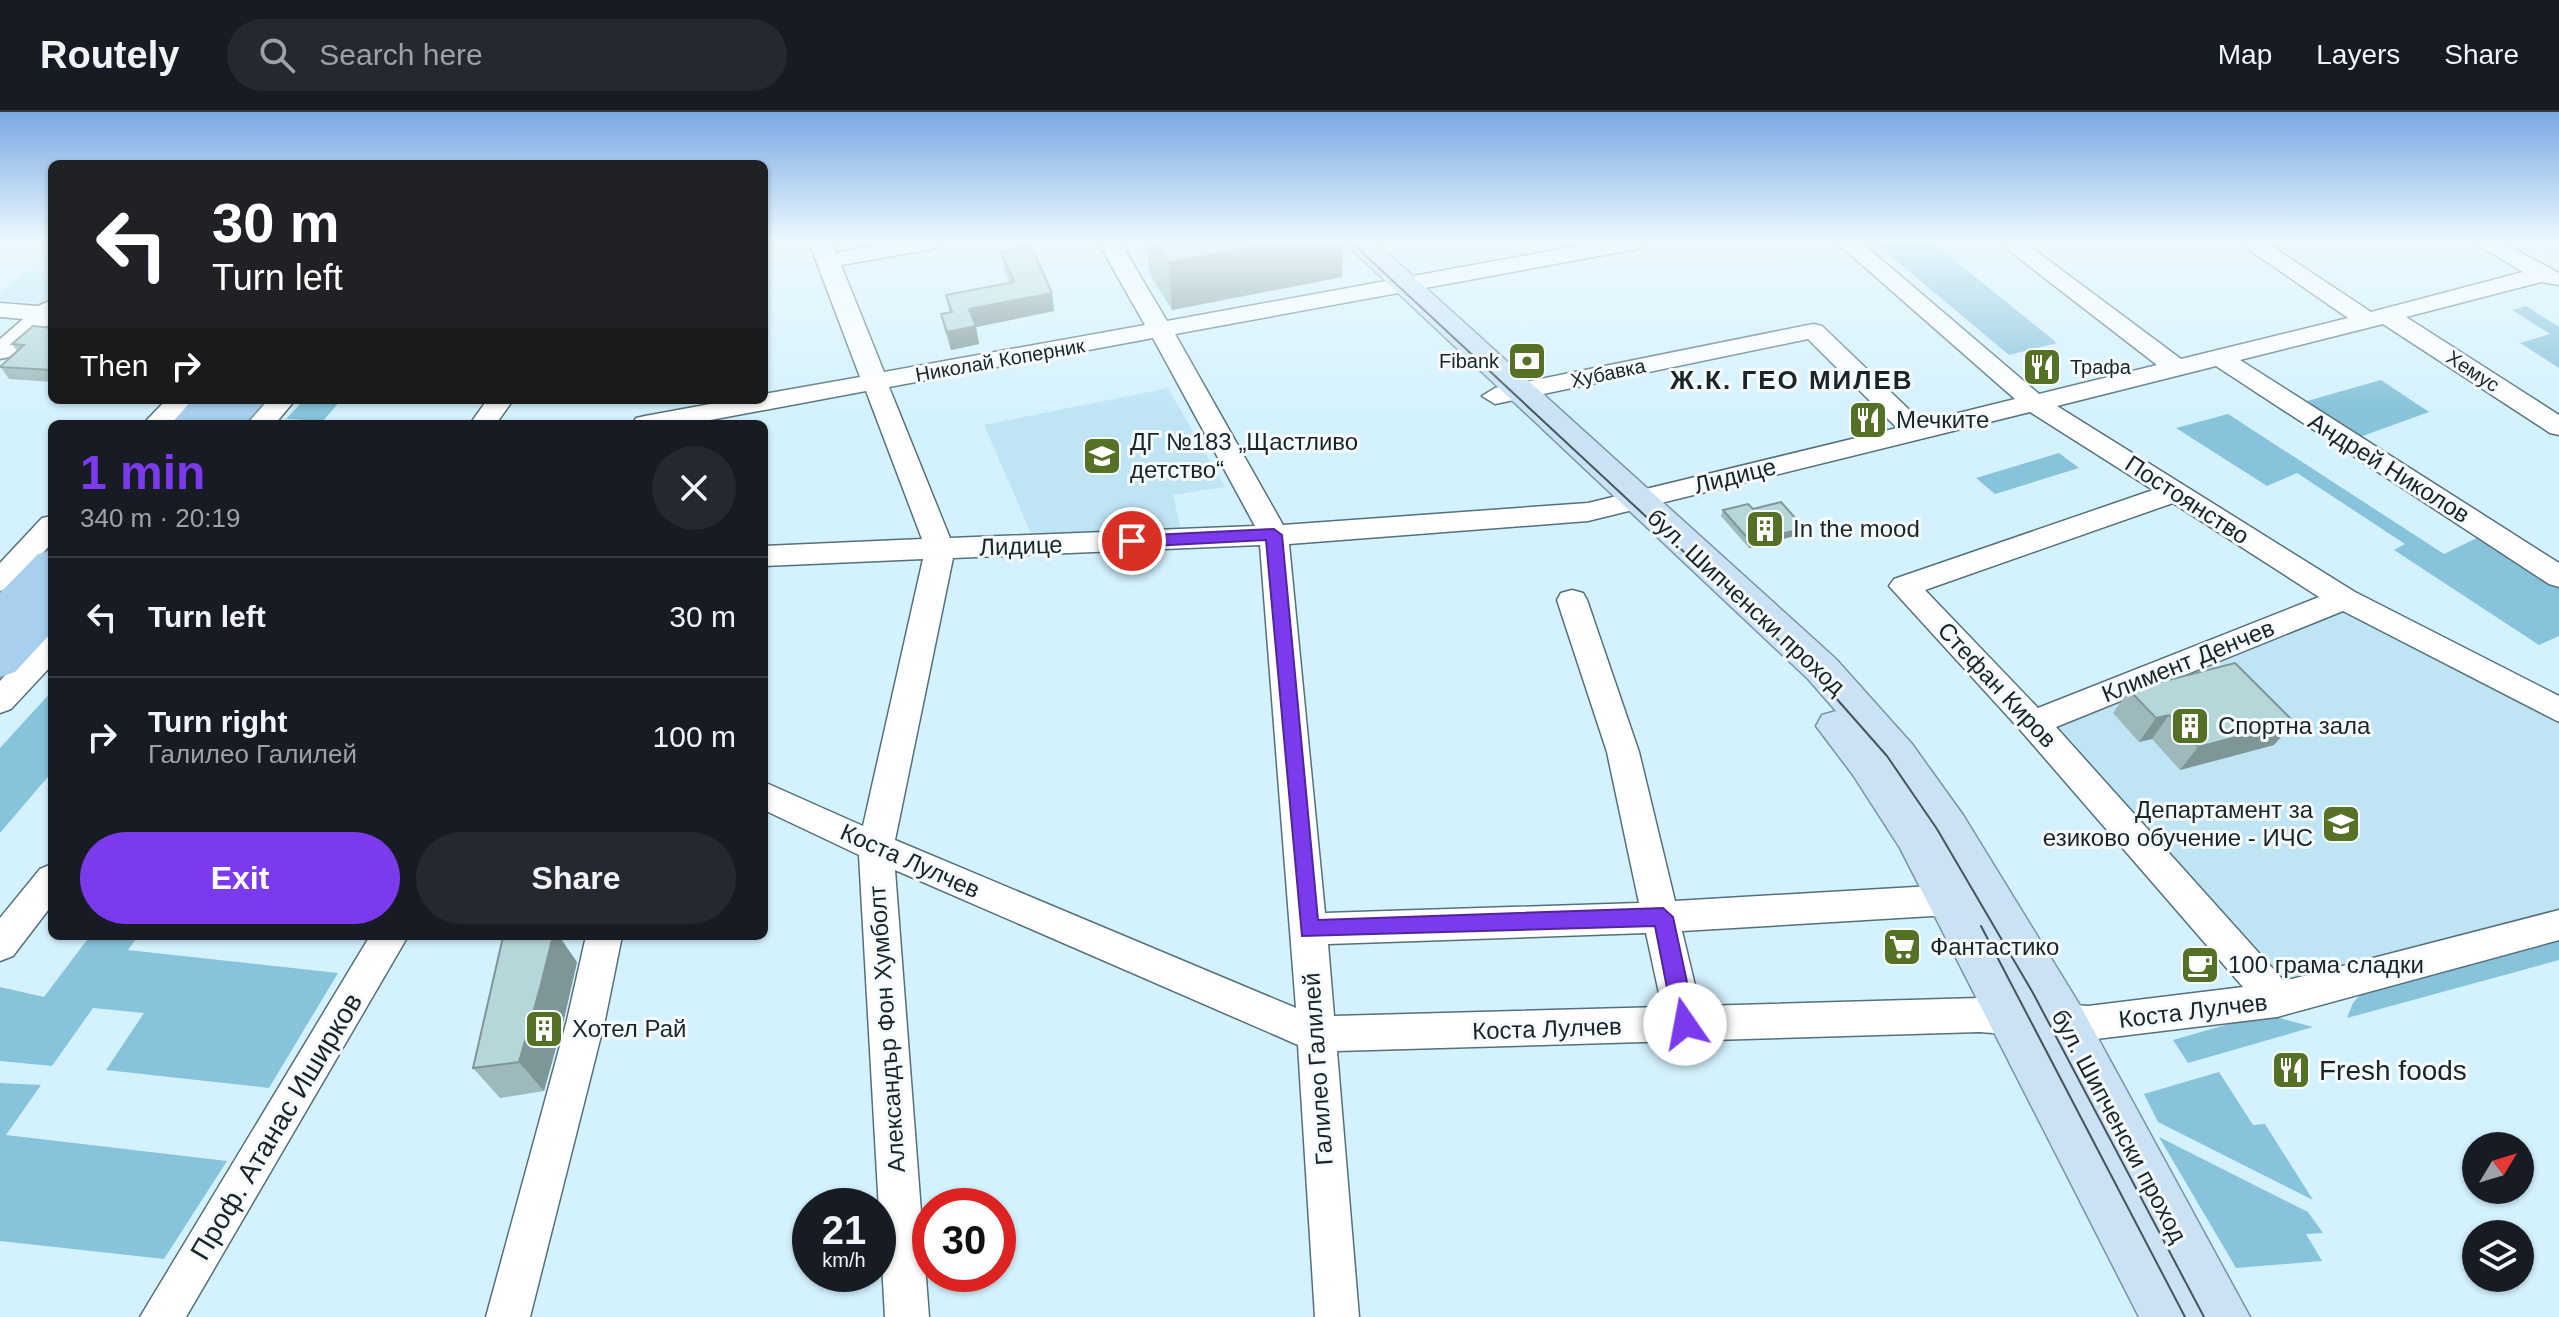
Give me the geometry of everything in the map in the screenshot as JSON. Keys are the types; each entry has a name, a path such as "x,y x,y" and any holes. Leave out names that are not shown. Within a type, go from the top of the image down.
{"highway":[{"path":"193,420 208,404"},
{"path":"229,420 244,404"},
{"path":"0,618 48,568"},
{"path":"0,661 48,610"}],"main road":[{"name":"бул. Шипченски проход","path":"1406,298 1623,503 1796,680 1868,764 1949,900 2168,1317"},
{"name":"бул. Шипченски проход","path":"1623,503 1822,669 1898,755 1948,827 2064,1022 2223,1317"}],"street":[{"path":"842,298 940,549"},
{"name":"Галилео Галилей","path":"1142,298 1274,535 1309,929 1337,1317"},
{"name":"Николай Коперник","path":"768,402 1328,298"},
{"name":"Постоянство","path":"1913,298 2036,404 2174,493 2344,599 2559,710"},
{"path":"2084,298 2177,368"},
{"name":"Хемус","path":"2343,298 2559,427"},
{"name":"Лидице","path":"768,556 1274,535 1507,521 1623,503 2462,298"},
{"path":"0,310 48,312"},
{"path":"0,352 48,313"},
{"name":"Хубавка","path":"1507,393 1813,331 1917,432"},
{"name":"Андрей Николов","path":"2220,358 2559,577"},
{"path":"160,420 177,404"},
{"path":"264,420 278,404"},
{"name":"Николай Коперник","path":"667,420 755,404"},
{"name":"Стефан Киров","path":"2174,493 1904,586 2033,723 2277,1000"},
{"path":"0,581 48,529"},
{"name":"Александър Фон Хумболт","path":"907,1317 876,847 940,549"},
{"name":"Климент Денчев","path":"2033,723 2344,599"},
{"path":"1572,600 1620,743 1663,917 1685,1024"},
{"path":"0,701 48,649"},
{"name":"Коста Лулчев","path":"768,797 876,847 1315,1034 1979,1015 2108,1022 2277,1000 2559,925"},
{"path":"0,945 48,884"},
{"path":"1309,929 1663,917 1949,900"},
{"name":"Проф. Атанас Иширков","path":"162,1317 388,940"},
{"path":"508,1317 541,1200 603,940"}],"shaded area":[{"path":"0,298 48,298 43,303"},
{"path":"1941,298 2002,298 2057,343 2009,355"},
{"path":"2526,306 2559,327 2559,368 2520,343 2550,334 2512,310"},
{"path":"2381,380 2429,412 2357,438 2300,403"},
{"name":"ДГ №183 „Щастливо детство“","path":"1168,388 1225,487 1173,495 1182,534 1033,538 984,425"},
{"path":"300,404 338,404 324,420 286,419"},
{"path":"2228,414 2444,554 2481,536 2559,585 2559,636 2539,645 2394,550 2405,544 2297,473 2267,486 2176,428"},
{"path":"2059,453 2079,468 1995,494 1976,478"},
{"name":"Департамент за езиково обучение - ИЧС","path":"2344,599 2559,710 2559,925 2277,1000 2033,723"},
{"path":"48,695 48,777 0,833 0,748"},
{"path":"2559,935 2559,960 2347,1018 2353,1003 2365,989"},
{"path":"87,940 135,940 128,950 338,973 269,1088 106,1070 144,1013 93,1008 52,1066 0,1061 0,987 44,997"},
{"path":"2264,1014 2313,1027 2188,1063 2173,1040"},
{"path":"2219,1072 2253,1125 2265,1124 2313,1200 2158,1122 2144,1094"},
{"path":"0,1083 41,1085 6,1135 227,1161 164,1259 0,1241"},
{"path":"2159,1137 2308,1212 2323,1233 2306,1234 2322,1261 2236,1268"}],"building":[{"path":"947,298 1025,298 969,309 976,326 947,332 941,314 952,312"},
{"path":"33,326 48,328 48,370 0,367 24,345 12,344"},
{"name":"In the mood","path":"1781,502 1804,528 1751,542 1723,510 1748,504 1753,509"},
{"path":"2235,663 2294,722 2198,747 2169,715 2156,718 2129,690"},
{"path":"502,940 552,940 519,1062 473,1068"}],"tram line":[{"path":"1411,298 1813,672 1887,756 1937,829 2033,993 2204,1317"},
{"path":"1981,926 2185,1317"}],"place":[{"name":"Fibank","path":"1527,361"},
{"name":"Трафа","path":"2042,367"},
{"name":"Мечките","path":"1868,420"},
{"name":"ДГ №183 „Щастливо детство“","path":"1102,456"},
{"name":"In the mood","path":"1765,529"},
{"name":"Спортна зала","path":"2190,726"},
{"name":"Департамент за езиково обучение - ИЧС","path":"2341,824"},
{"name":"Фантастико","path":"1902,947"},
{"name":"100 грама сладки","path":"2200,965"},
{"name":"Хотел Рай","path":"544,1029"},
{"name":"Fresh foods","path":"2291,1070"}],"district":[{"name":"Ж.К. ГЕО МИЛЕВ","path":"1792,380"}],"route":[{"path":"1132,541 1274,535 1279,623 1309,929 1663,917 1685,1024"}]}
